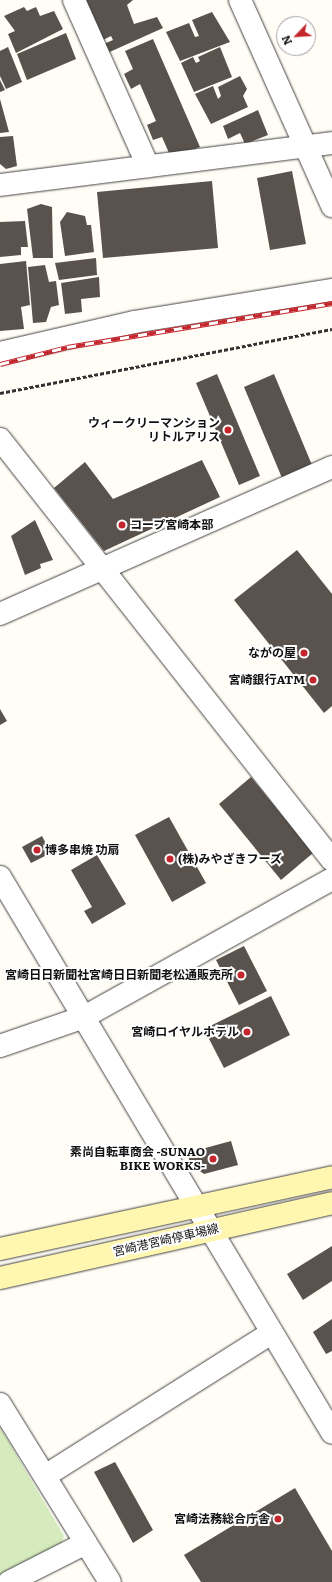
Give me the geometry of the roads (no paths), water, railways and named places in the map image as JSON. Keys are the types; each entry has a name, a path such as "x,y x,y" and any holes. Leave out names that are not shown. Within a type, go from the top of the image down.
{"main road":[{"path":"0,1249 332,1177"},
{"name":"宮崎港宮崎停車場線","path":"0,1278 332,1203"}],"street":[{"path":"74,0 148,166"},
{"path":"240,0 307,146 332,206"},
{"path":"0,185 332,143"},
{"path":"0,353 134,322 332,290"},
{"path":"0,440 332,860"},
{"path":"0,614 332,467"},
{"path":"0,877 197,1207 212,1229 271,1333 332,1433"},
{"path":"0,1046 84,1017 332,879"},
{"path":"45,1476 271,1333"},
{"path":"0,1404 110,1582"},
{"path":"9,1582 86,1543"}],"railway":[{"path":"0,364 67,347 332,303"}],"place":[{"name":"ウィークリーマンション リトルアリス","path":"228,430"},
{"name":"コープ宮崎本部","path":"122,525"},
{"name":"ながの屋","path":"304,653"},
{"name":"宮崎銀行ATM","path":"313,680"},
{"name":"博多串焼 功扇","path":"37,850"},
{"name":"(株)みやざきフーズ","path":"170,859"},
{"name":"宮崎日日新聞社宮崎日日新聞老松通販売所","path":"241,975"},
{"name":"宮崎ロイヤルホテル","path":"247,1032"},
{"name":"素尚自転車商会 -SUNAO BIKE WORKS-","path":"213,1159"},
{"name":"宮崎法務総合庁舎","path":"278,1519"}]}
